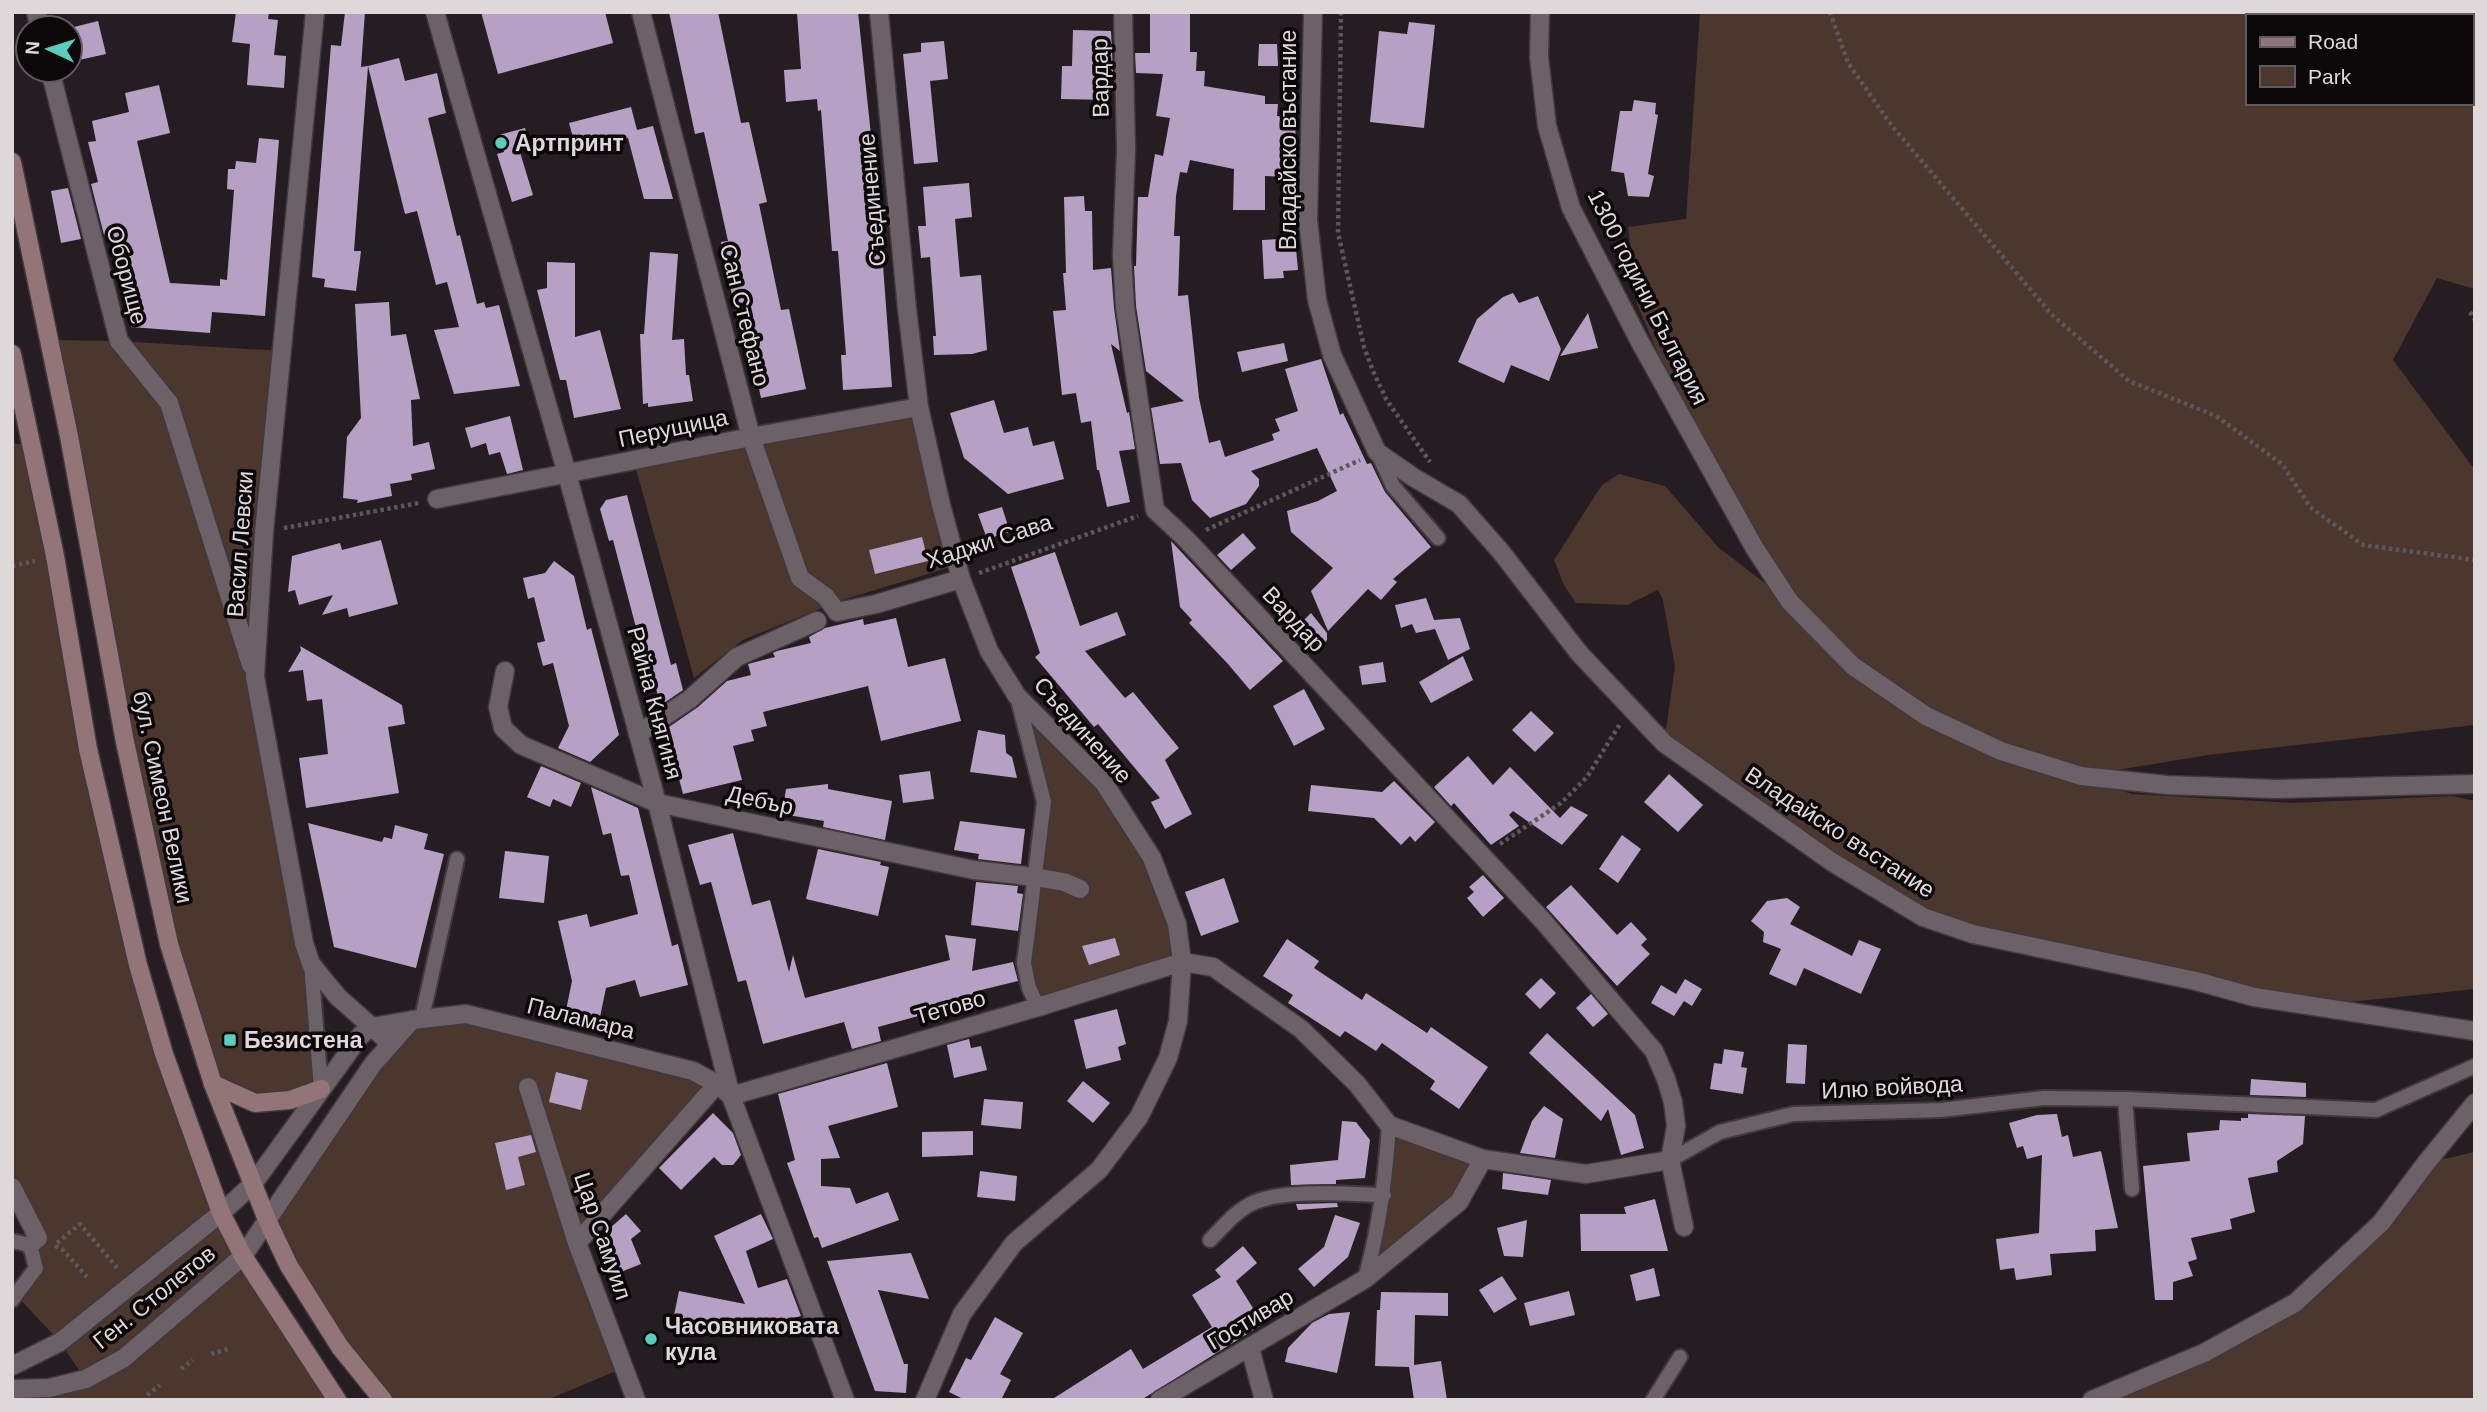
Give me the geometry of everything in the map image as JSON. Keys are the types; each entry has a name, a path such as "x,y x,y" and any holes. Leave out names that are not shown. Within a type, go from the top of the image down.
{"main road":[{"name":"бул. Симеон Велики","path":"12,162 69,436 125,743 169,944 213,1084 268,1222 289,1266 340,1347 383,1400"},
{"path":"12,354 55,556 88,749 138,965 164,1054 221,1213 243,1256 337,1400"},
{"path":"213,1084 255,1103 290,1100 321,1089"}],"street":[{"name":"Васил Левски","path":"315,12 264,532 255,677 304,943 311,964 338,997 390,1043"},
{"name":"Райна Княгиня","path":"435,12 567,474 657,803 724,1090 845,1400"},
{"name":"Сан Стефано","path":"641,12 751,437 800,578 826,597 837,612"},
{"name":"Съединение","path":"879,12 919,407 961,579 989,651 1017,696 1104,783 1152,858 1177,924 1182,962 1178,1021 1168,1058 1139,1118 1100,1170 1014,1243 962,1314 925,1400"},
{"name":"Вардар","path":"1123,12 1126,150 1122,255 1125,307 1155,510 1544,922 1654,1051 1673,1102 1676,1126 1670,1160"},
{"name":"Владайско въстание","path":"1314,12 1308,220 1317,300 1332,355 1377,452 1459,504 1502,554 1578,653 1664,743 1832,862 1923,917 1973,934 2196,981 2253,997 2475,1031"},
{"name":"1300 години България","path":"1540,12 1539,57 1547,126 1572,208 1640,342 1754,547 1790,602 1853,666 1926,716 2001,751 2081,776 2167,785 2276,789 2475,784"},
{"name":"Оборище","path":"54,84 119,341 169,403 255,677"},
{"name":"Перущица","path":"438,499 919,407"},
{"name":"Хаджи Сава","path":"837,612 876,604 961,579"},
{"path":"638,734 690,699 737,657 817,621"},
{"name":"Дебър","path":"505,671 498,707 503,728 521,745 657,803 974,870 1064,882 1080,889"},
{"path":"1182,962 1213,967 1301,1029 1357,1084 1389,1125 1483,1160 1586,1174 1670,1160 1684,1227"},
{"name":"Тетово","path":"724,1090 1038,1007 1182,962"},
{"name":"Паламара","path":"372,1027 466,1014 693,1071 724,1090"},
{"name":"Ген. Столетов","path":"12,1389 52,1394 124,1358 243,1256 373,1064 390,1043 417,1019"},
{"path":"12,1366 60,1342 221,1213 253,1184 361,1035 372,1027"},
{"name":"Цар Самуил","path":"528,1087 577,1243 636,1400"},
{"path":"577,1243 724,1090"},
{"path":"2092,1400 2204,1353 2295,1303 2381,1223 2475,1103"},
{"name":"Гостивар","path":"1160,1400 1364,1279 1458,1202 1483,1160"},
{"path":"12,1186 38,1238 30,1245"},
{"path":"1250,1348 1264,1400"}],"lane":[{"path":"1377,452 1393,486 1438,538"},
{"path":"1017,696 1044,802 1024,963 1029,988 1038,1007"},
{"path":"417,1019 457,859"},
{"path":"311,964 321,1089"},
{"name":"Илю войвода","path":"1670,1160 1720,1132 1793,1114 1941,1110 2044,1098 2376,1110 2475,1066"},
{"path":"2125,1099 2132,1189"},
{"path":"1364,1279 1377,1236 1384,1195 1389,1125"},
{"path":"1210,1240 1236,1214 1256,1202 1285,1196 1384,1195"},
{"path":"12,1241 30,1245 36,1268 12,1300"},
{"path":"1653,1400 1680,1357"}],"path":[{"path":"1341,12 1338,233 1348,285 1364,347 1382,389 1437,472"},
{"path":"1830,12 1848,63 1892,126 2052,315 2129,381 2216,416 2282,464 2310,507 2363,545 2475,560"},
{"path":"2470,312 2475,320"},
{"path":"1186,540 1377,452"},
{"path":"264,532 438,499"},
{"name":"Хаджи Сава","path":"961,579 1155,510"},
{"path":"1481,856 1562,803 1587,777 1613,738 1629,706"},
{"path":"54,1246 80,1224 130,1285"},
{"path":"64,1251 87,1277"},
{"path":"211,1354 231,1348"},
{"path":"181,1369 193,1360"},
{"path":"147,1395 160,1385"}],"green space":[{"path":"1700,12 2475,12 2475,289 2437,278 2393,360 2475,470 2475,725 2208,755 2081,776 2048,767 2132,794 2291,803 2452,796 2475,801 2475,989 2311,1006 1923,917 1664,743 1675,667 1663,600 1658,590 1627,605 1576,603 1564,585 1554,560 1602,485 1619,474 1665,486 1719,548 1787,600 1754,547 1656,349 1637,304 1628,227 1686,219"},
{"path":"50,340 119,341 281,351 255,677 304,943 321,1089 255,1103 213,1084 169,944"},
{"path":"913,417 954,566 839,601 743,640 694,678 636,469"},
{"path":"12,443 32,446 138,965 221,1213 337,1400 56,1400 49,1388 85,1379 60,1342 17,1296 36,1268 12,1187"},
{"path":"1017,696 1104,783 1152,858 1182,962 1038,1007 1029,988 1044,802"},
{"path":"466,1014 717,1084 577,1243 623,1368 547,1400 383,1400 268,1222 412,1020"},
{"path":"1389,1125 1483,1159 1459,1202 1365,1279"},
{"path":"2475,1152 2475,1400 2092,1400 2295,1303 2426,1163"}],"building":[{"path":"236,12 269,12 268,19 278,20 274,55 286,56 284,88 247,85 250,44 232,42"},
{"path":"345,12 365,12 361,67 368,66 354,251 361,251 356,291 324,287 325,279 312,277 331,45 341,46"},
{"path":"481,12 605,12 613,43 498,74"},
{"path":"669,12 718,12 741,123 749,122 767,202 759,204 781,310 789,309 806,389 761,398 745,323 738,324 721,242 728,241 704,132 695,134"},
{"path":"797,12 858,12 879,211 892,387 843,390 841,355 846,355 838,251 832,251 821,110 818,111 817,99 786,102 784,70 801,69"},
{"path":"1150,12 1190,12 1190,52 1197,52 1196,71 1205,71 1204,86 1265,96 1265,104 1278,104 1277,116 1296,117 1294,177 1265,176 1265,210 1233,210 1234,169 1190,160 1187,173 1180,172 1174,236 1180,236 1178,296 1188,295 1199,398 1209,443 1220,440 1225,457 1274,440 1272,434 1280,431 1275,419 1298,411 1285,369 1321,359 1340,415 1343,413 1367,464 1371,463 1385,492 1431,547 1393,579 1397,582 1381,600 1368,589 1328,631 1311,591 1333,568 1291,532 1287,511 1318,501 1337,491 1317,448 1251,471 1259,479 1259,486 1246,504 1210,518 1192,500 1181,463 1160,464 1151,408 1184,401 1146,371 1136,306 1134,266 1138,197 1148,197 1155,154 1163,156 1170,118 1156,116 1163,74 1136,73 1135,53 1150,53"},
{"path":"98,21 106,54 84,59 84,24"},
{"path":"1409,22 1435,25 1424,128 1370,122 1379,31 1407,34"},
{"path":"1073,30 1111,31 1113,72 1111,71 1110,100 1061,99 1062,66 1072,66"},
{"path":"944,41 948,79 930,81 938,162 914,164 903,54 921,52 921,43"},
{"path":"1259,44 1277,44 1278,66 1258,66"},
{"path":"399,58 405,81 437,73 446,113 428,118 457,236 460,235 477,304 484,302 486,308 499,305 520,386 454,394 434,330 459,327 447,282 436,285 417,211 405,214 368,66"},
{"path":"159,85 170,133 137,141 170,283 220,286 220,279 227,280 234,190 227,189 228,169 235,169 236,161 256,163 259,138 279,140 265,316 212,312 210,333 131,327 110,234 104,235 91,184 98,182 88,142 96,141 92,121 129,112 125,93"},
{"path":"1634,100 1656,103 1655,114 1658,115 1648,174 1654,176 1649,197 1628,196 1624,173 1611,171 1620,111 1632,111"},
{"path":"631,107 637,130 653,126 673,199 644,199 628,138 577,152 569,123"},
{"path":"525,128 531,146 519,149 533,195 512,202 497,154 504,152 499,135"},
{"path":"969,183 972,217 955,219 960,277 981,275 987,350 972,354 934,355 933,336 936,336 930,257 921,258 918,226 926,226 923,187"},
{"path":"68,188 81,239 61,243 51,191"},
{"path":"1084,196 1085,211 1092,211 1093,270 1111,268 1120,351 1111,344 1127,413 1129,412 1135,449 1119,451 1130,502 1107,507 1097,470 1091,421 1081,423 1076,393 1062,395 1053,311 1066,310 1063,273 1066,273 1064,197"},
{"path":"1295,238 1298,270 1283,271 1284,278 1264,279 1262,240"},
{"path":"650,252 678,254 672,340 684,339 686,375 689,375 693,401 648,407 648,403 643,404 640,334 644,334"},
{"path":"547,262 575,263 575,337 600,330 621,409 574,418 566,380 560,380 537,290 547,288"},
{"path":"1513,293 1519,303 1538,296 1561,349 1549,381 1511,365 1504,383 1458,362 1477,319 1503,297"},
{"path":"389,302 391,336 406,334 420,399 411,400 413,446 429,442 435,469 411,474 412,480 390,484 392,496 357,503 358,500 343,498 347,437 361,418 355,304"},
{"path":"1588,313 1598,348 1560,356"},
{"path":"1284,343 1288,361 1242,372 1237,352"},
{"path":"994,400 1004,433 1028,427 1033,446 1054,441 1064,479 1008,494 964,458 950,413"},
{"path":"510,416 523,470 507,474 500,452 489,455 486,443 471,448 465,428"},
{"path":"627,495 671,665 676,663 683,690 661,705 646,657 644,658 613,540 609,541 600,509 606,500"},
{"path":"1002,507 1010,532 987,539 978,514"},
{"path":"1243,533 1256,548 1231,570 1217,555"},
{"path":"922,537 928,561 875,574 869,550"},
{"path":"381,540 398,604 349,617 347,608 322,615 333,595 299,605 295,590 288,592 292,556 340,543 342,550"},
{"path":"1171,541 1283,661 1250,690 1189,623 1192,620 1180,607"},
{"path":"1055,552 1080,626 1117,612 1126,635 1085,651 1125,698 1133,692 1179,748 1165,760 1192,814 1165,829 1151,802 1160,798 1098,724 1094,727 1035,657 1040,653 1011,567"},
{"path":"554,561 574,576 587,630 591,628 619,735 590,762 558,748 569,726 553,663 543,666 537,643 545,641 534,597 528,599 523,578 545,573"},
{"path":"1426,598 1434,620 1460,618 1470,649 1448,660 1435,629 1416,633 1412,624 1401,628 1395,605"},
{"path":"1311,613 1327,633 1327,640 1314,654 1291,633"},
{"path":"896,618 908,667 945,658 961,721 881,741 868,686 763,712 767,726 751,730 754,741 733,746 742,780 683,794 666,729 698,707 727,681 751,675 748,664 775,657 773,653 777,651 811,643 809,637 825,628 863,619 864,625"},
{"path":"300,646 402,705 405,724 388,727 399,793 306,808 299,758 328,754 322,699 307,701 303,670 288,672 301,650"},
{"path":"1463,656 1473,680 1431,703 1419,682"},
{"path":"1383,662 1386,682 1362,685 1359,666"},
{"path":"1304,689 1325,729 1294,746 1273,706"},
{"path":"1531,711 1554,733 1535,752 1512,730"},
{"path":"978,730 1005,735 1006,753 1012,757 1017,778 970,772"},
{"path":"1468,756 1493,785 1510,767 1560,818 1571,806 1588,815 1562,845 1513,811 1509,815 1519,826 1491,845 1454,803 1451,806 1434,787"},
{"path":"541,766 581,783 571,807 553,799 550,807 527,797"},
{"path":"930,771 934,799 903,803 899,775"},
{"path":"1669,774 1703,805 1678,832 1644,802"},
{"path":"1394,781 1435,822 1415,842 1410,836 1401,845 1374,818 1308,811 1311,785 1382,792"},
{"path":"828,784 828,789 892,801 885,840 823,827 824,821 782,814 786,789"},
{"path":"591,787 638,808 672,946 678,944 688,985 640,997 635,980 606,988 599,1022 565,1015 572,981 558,921 587,914 590,927 638,914 629,875 621,876 611,833 603,835"},
{"path":"960,821 1025,829 1021,864 978,859 979,854 954,850"},
{"path":"308,823 382,842 384,837 392,839 395,825 428,834 424,849 444,854 416,968 334,947"},
{"path":"733,833 752,905 770,900 789,972 793,955 805,998 950,960 945,935 976,939 972,971 1013,962 1018,981 973,992 973,997 954,1000 955,1006 878,1027 881,1041 852,1049 844,1022 763,1044 746,980 738,982 711,882 700,885 688,845"},
{"path":"1622,835 1641,849 1618,883 1599,869"},
{"path":"818,849 881,862 880,865 889,867 878,916 806,899"},
{"path":"505,851 549,856 544,903 499,898"},
{"path":"1483,875 1504,898 1483,917 1467,898 1474,892 1469,887"},
{"path":"1224,878 1239,922 1201,936 1185,892"},
{"path":"976,882 1018,886 1017,893 1023,894 1018,931 971,925"},
{"path":"1571,885 1617,935 1631,922 1647,939 1641,945 1650,954 1617,986 1546,907"},
{"path":"1787,898 1800,907 1790,924 1852,956 1859,940 1881,949 1861,994 1804,968 1796,986 1769,974 1781,949 1763,942 1764,932 1751,921 1767,901"},
{"path":"1115,938 1120,955 1089,965 1082,946"},
{"path":"1287,939 1319,961 1314,968 1362,1000 1366,993 1427,1033 1431,1027 1488,1067 1459,1109 1430,1089 1435,1081 1382,1043 1376,1051 1345,1031 1340,1037 1288,1003 1293,995 1263,976"},
{"path":"1541,978 1556,993 1540,1009 1525,994"},
{"path":"1685,979 1702,989 1692,1006 1684,1001 1674,1016 1651,1003 1661,985 1676,994"},
{"path":"1591,994 1608,1014 1593,1027 1576,1008"},
{"path":"1117,1009 1126,1044 1118,1047 1121,1060 1086,1069 1074,1020"},
{"path":"1547,1033 1635,1115 1644,1148 1621,1155 1608,1109 1601,1121 1529,1053"},
{"path":"969,1039 971,1048 981,1046 987,1070 954,1078 947,1045"},
{"path":"1788,1044 1807,1045 1805,1084 1786,1083"},
{"path":"1724,1049 1744,1052 1741,1067 1747,1068 1743,1094 1710,1089 1714,1063 1722,1064"},
{"path":"887,1063 898,1107 828,1126 840,1158 821,1159 821,1186 850,1188 856,1204 888,1192 899,1220 822,1248 818,1237 814,1238 787,1163 795,1160 778,1094"},
{"path":"556,1072 588,1080 581,1110 549,1102"},
{"path":"2251,1079 2306,1083 2306,1097 2250,1095"},
{"path":"1083,1081 1110,1103 1093,1123 1067,1101"},
{"path":"984,1099 1023,1102 1021,1129 981,1125"},
{"path":"1544,1106 1563,1119 1555,1158 1520,1153 1532,1121"},
{"path":"713,1113 733,1133 741,1155 733,1165 722,1165 714,1157 681,1190 659,1168"},
{"path":"2057,1114 2062,1137 2068,1135 2073,1157 2101,1151 2118,1228 2095,1230 2096,1251 2050,1254 2052,1275 2016,1280 2014,1268 2000,1270 1996,1239 2039,1233 2042,1155 2027,1159 2023,1146 2017,1148 2009,1123 2037,1115"},
{"path":"2248,1114 2305,1116 2303,1144 2277,1161 2278,1172 2248,1178 2255,1212 2230,1219 2232,1229 2191,1238 2197,1259 2188,1262 2193,1276 2173,1282 2173,1300 2155,1300 2143,1166 2190,1161 2187,1133 2219,1130 2220,1120 2241,1121 2241,1118 2248,1118"},
{"path":"1342,1121 1356,1122 1370,1140 1365,1178 1336,1180 1336,1184 1291,1185 1290,1165 1338,1160"},
{"path":"973,1131 973,1155 922,1157 922,1132"},
{"path":"531,1135 536,1152 518,1157 525,1185 506,1190 495,1143"},
{"path":"980,1171 1017,1176 1015,1201 977,1197"},
{"path":"1503,1173 1551,1180 1548,1195 1502,1189"},
{"path":"1655,1199 1668,1251 1581,1251 1580,1214 1626,1214 1624,1207"},
{"path":"1337,1203 1338,1207 1298,1210 1296,1204"},
{"path":"626,1214 641,1231 631,1239 641,1264 616,1274 602,1235"},
{"path":"761,1214 773,1239 746,1251 758,1288 787,1279 801,1316 769,1325 772,1332 760,1337 756,1329 740,1333 673,1320 679,1291 745,1304 714,1236"},
{"path":"1335,1215 1360,1223 1348,1257 1314,1287 1298,1269 1324,1247"},
{"path":"1527,1220 1523,1257 1504,1256 1497,1228"},
{"path":"1243,1246 1257,1263 1236,1281 1263,1324 1141,1400 1051,1400 1131,1349 1143,1369 1212,1327 1192,1295 1221,1277 1215,1270"},
{"path":"911,1253 929,1299 878,1290 904,1364 908,1364 906,1393 875,1391 827,1261"},
{"path":"1654,1268 1660,1296 1636,1301 1630,1275"},
{"path":"1502,1276 1517,1299 1494,1313 1479,1290"},
{"path":"1569,1291 1575,1315 1530,1326 1524,1303"},
{"path":"1381,1292 1448,1293 1448,1316 1415,1315 1414,1365 1441,1361 1447,1400 1414,1400 1409,1367 1375,1366 1377,1310 1380,1310"},
{"path":"1350,1312 1337,1373 1285,1362 1288,1348 1312,1323 1329,1314"},
{"path":"995,1317 1023,1333 1000,1374 1011,1380 1001,1400 965,1400 949,1392 966,1358 971,1360"}],"place":[{"name":"Артпринт","path":"501,143"},
{"name":"Безистена","path":"230,1040"},
{"name":"Часовниковата кула","path":"651,1339"}]}
